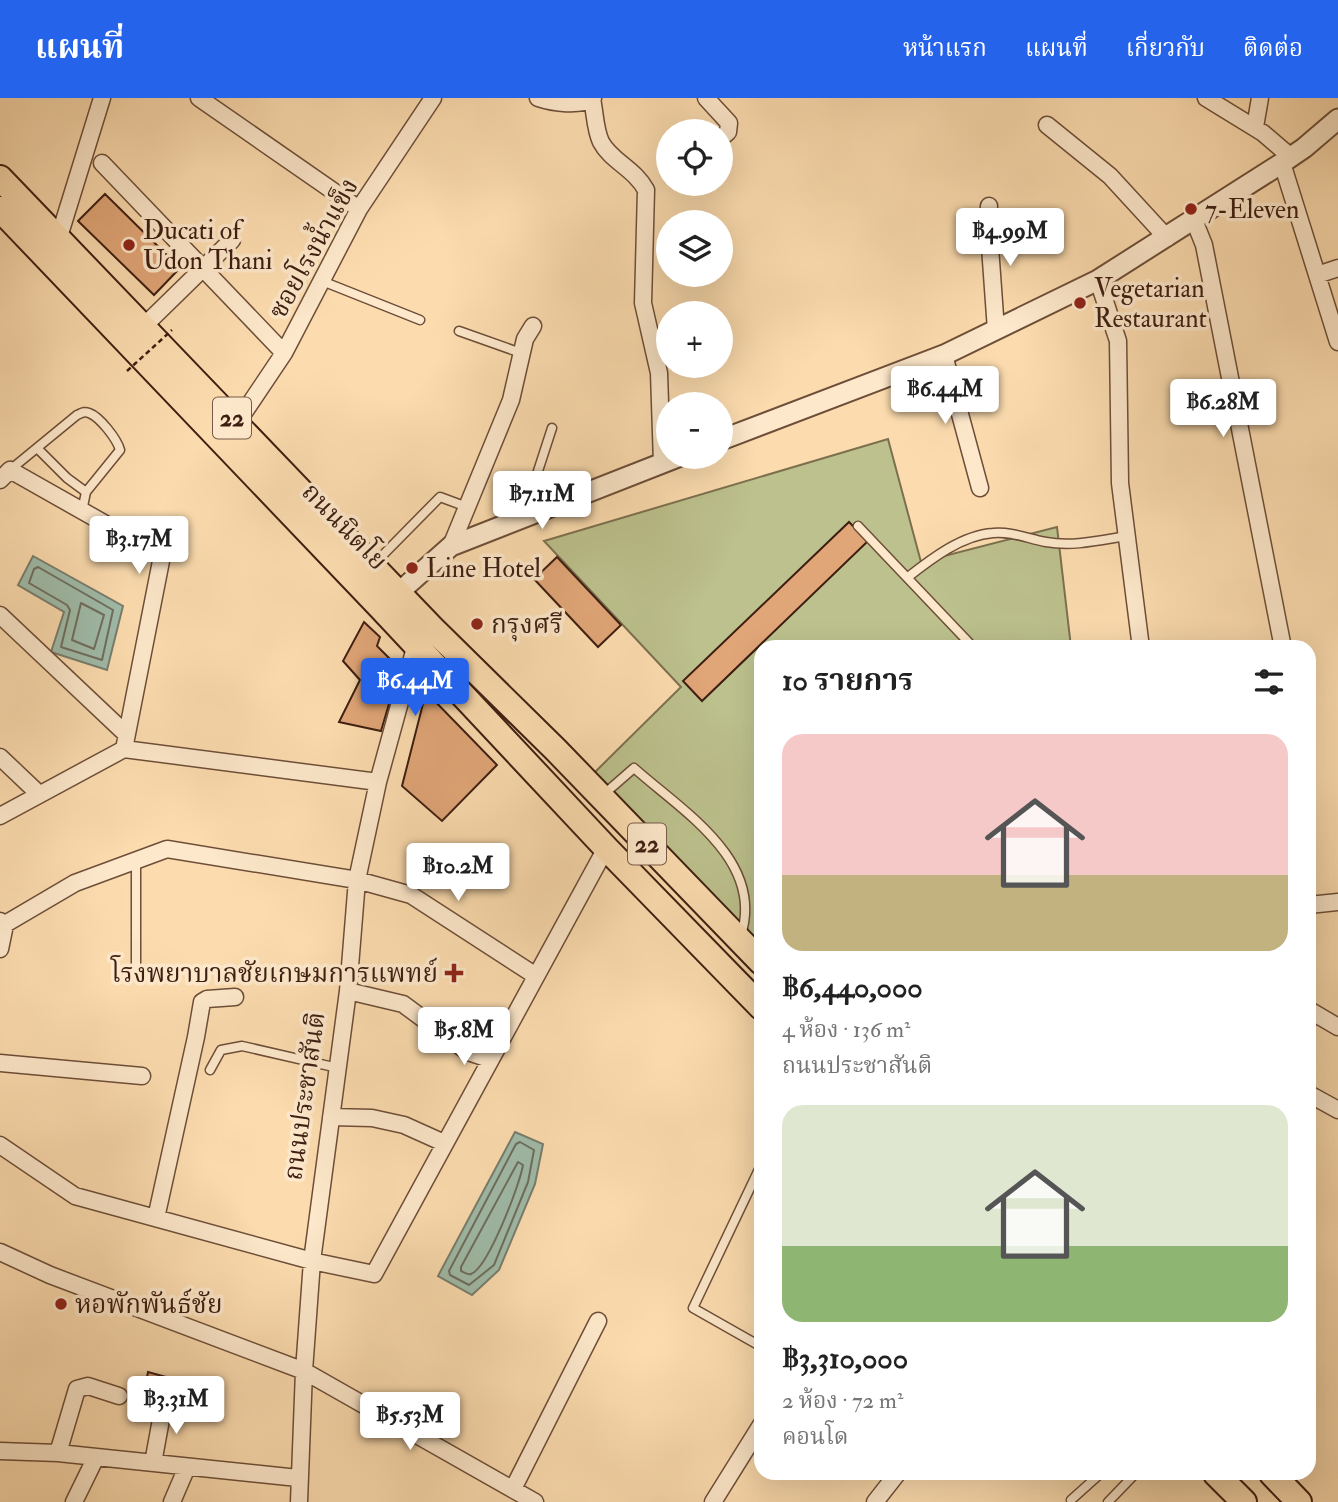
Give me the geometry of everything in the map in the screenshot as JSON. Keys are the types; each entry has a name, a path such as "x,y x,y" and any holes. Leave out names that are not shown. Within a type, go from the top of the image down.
{"main road":[{"name":"ถนนนิตโย","path":"0,177 58,246 424,636 606,848 754,1000"},
{"name":"ถนนนิตโย","path":"0,209 58,246 144,326 373,565 391,600"},
{"name":"ถนนนิตโย","path":"424,636 601,797 754,954"},
{"path":"671,914 692,892"},
{"path":"1221,1480 1238,1500"},
{"path":"1278,1480 1299,1502"}],"street":[{"path":"58,246 102,98"},
{"path":"199,98 359,209"},
{"name":"ซอยโรงน้ำแข็ง","path":"236,423 284,353 359,209 433,98"},
{"path":"538,98 551,102 588,102 593,98 601,142 612,155 639,177 646,190 643,303 659,373 658,392"},
{"path":"706,98 725,119"},
{"path":"1206,98 1255,127 1286,160 1338,342"},
{"path":"1255,127 1260,98"},
{"path":"733,435 944,355 1098,280 1286,160 1338,119"},
{"path":"1047,125 1110,176 1167,238"},
{"path":"102,163 284,353"},
{"path":"989,206 996,330"},
{"path":"1194,220 1204,245 1281,640"},
{"path":"144,326 232,240"},
{"path":"1317,275 1338,268"},
{"path":"1098,280 1118,341 1120,482 1140,640"},
{"path":"452,546 511,400 525,339 533,326"},
{"path":"944,355 981,488"},
{"path":"391,600 452,546 656,465"},
{"path":"0,816 125,742 162,556 82,511 5,475"},
{"path":"0,615 125,742 378,782"},
{"name":"ถนนประชาสันติ","path":"299,1502 298,1478 312,1261 348,991 357,880 378,782 424,636"},
{"path":"0,757 40,794"},
{"path":"0,1145 75,1196 312,1261 374,1274 606,848"},
{"path":"0,949 2,924 75,883 167,849 357,880 411,895 536,976"},
{"path":"1316,904 1338,902"},
{"path":"348,991 403,1004 468,1052 489,1059"},
{"path":"156,1218 202,1002 207,999 235,997"},
{"path":"1316,1014 1338,1027"},
{"path":"0,1063 142,1076"},
{"path":"1316,1098 1338,1110"},
{"path":"331,1117 372,1118 404,1125 444,1143"},
{"path":"0,1252 50,1275 304,1371 535,1502"},
{"path":"513,1489 598,1321"},
{"path":"58,1453 77,1389 88,1387 118,1396"},
{"path":"153,1463 163,1403"},
{"path":"713,1502 754,1436"},
{"path":"0,1451 58,1453 298,1478"},
{"path":"74,1502 96,1457"},
{"path":"172,1502 187,1467"},
{"path":"875,1502 892,1480"}],"lane":[{"path":"322,281 420,320"},
{"path":"459,331 522,353"},
{"path":"5,475 84,412 97,419 120,450 86,492 82,511"},
{"path":"524,517 552,428"},
{"path":"38,449 67,478 86,492"},
{"path":"373,565 440,497 467,507"},
{"path":"858,526 966,640"},
{"path":"908,578 947,550 973,538 993,533 1049,543 1127,536"},
{"path":"601,797 634,768 689,812 731,859 745,900 746,920 740,939"},
{"path":"136,861 136,966"},
{"path":"210,1070 221,1050 242,1046 338,1068"},
{"path":"754,1180 693,1308 754,1343"},
{"path":"1071,1500 1093,1480"},
{"path":"1108,1502 1129,1480"}],"path":[{"path":"127,371 172,330"}],"green space":[{"path":"888,439 921,562 1057,527 1070,640 754,640 754,944 592,775 681,687 544,541"}],"water":[{"path":"33,556 123,606 107,670 51,652 64,612 18,585"},
{"path":"515,1132 543,1144 535,1184 499,1270 472,1295 438,1276"}],"building":[{"name":"Ducati of Udon Thani","path":"105,194 180,268 154,295 78,221"},
{"path":"849,522 868,541 765,640 754,640 754,651 702,701 683,681"},
{"path":"557,557 621,625 598,647 534,579"},
{"path":"364,622 380,637 377,646 396,665 386,695 391,697 381,731 339,722 360,680 343,661"},
{"path":"426,692 497,765 442,821 402,786"},
{"path":"148,1372 173,1379 162,1408 147,1403 150,1388 145,1387"}],"place":[{"name":"7-Eleven","path":"1191,209"},
{"name":"Ducati of Udon Thani","path":"129,245"},
{"name":"Vegetarian Restaurant","path":"1080,303"},
{"name":"Line Hotel","path":"412,568"},
{"name":"กรุงศรี","path":"477,624"},
{"name":"โรงพยาบาลชัยเกษมการแพทย์","path":"454,973"},
{"name":"หอพักพันธ์ชัย","path":"61,1304"}]}
